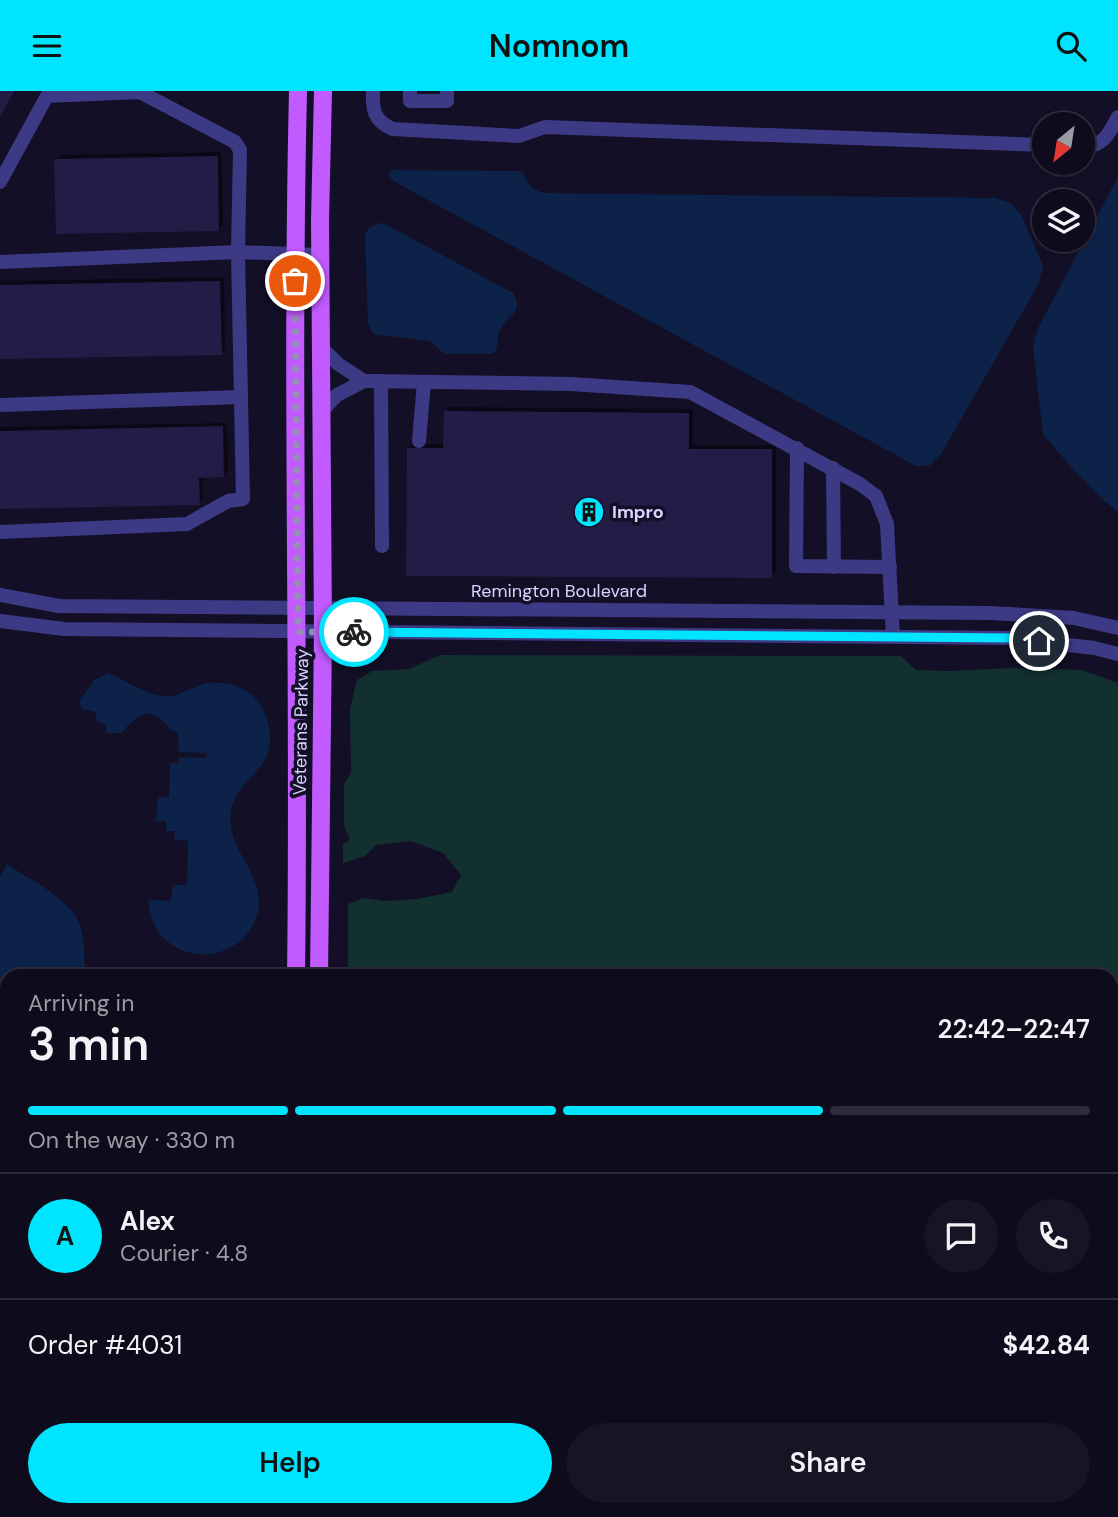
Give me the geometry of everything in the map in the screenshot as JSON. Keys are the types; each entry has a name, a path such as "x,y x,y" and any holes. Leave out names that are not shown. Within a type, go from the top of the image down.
{"main road":[{"name":"Veterans Parkway","path":"296,969 298,609 294,254 298,91"},
{"name":"Veterans Parkway","path":"319,969 323,632 320,255 323,91"}],"street":[{"path":"373,91 372,109 376,119 393,129 519,135 545,127 1032,145"},
{"path":"410,91 410,101 447,101 447,91"},
{"path":"0,182 47,96 140,92 235,142 240,150 238,252 243,499 228,501 187,524 0,532"},
{"path":"1096,145 1104,141 1118,117"},
{"path":"0,262 238,252 320,255"},
{"path":"321,347 338,364 364,381"},
{"path":"322,411 337,395 364,381 570,384 690,391 833,468 876,496 887,524 893,637"},
{"path":"381,381 382,546"},
{"path":"419,441 424,381"},
{"path":"0,405 241,397"},
{"path":"797,449 796,566 890,567"},
{"path":"833,468 834,566"},
{"name":"Remington Boulevard","path":"0,595 59,606 991,613 1060,617 1118,628"},
{"path":"0,621 64,629 1011,638 1094,647 1118,654"}],"green space":[{"path":"440,655 901,656 916,670 1082,670 1118,683 1118,969 348,969 348,904 364,898 385,901 417,899 452,892 461,875 443,853 411,841 376,845 365,856 343,863 343,844 350,840 344,826 344,784 351,773 350,709 357,680 372,671 409,669"}],"water":[{"path":"391,170 519,171 531,186 543,193 995,198 1012,204 1022,216 1032,240 1032,252 1037,252 1043,266 1038,285 941,454 929,466 916,466 395,182 388,175"},
{"path":"1118,177 1118,512 1070,466 1043,434 1033,348 1037,330 1078,252 1095,252 1095,220"},
{"path":"378,223 385,224 513,293 516,310 501,328 496,351 492,354 444,354 430,341 373,334 368,323 365,236 368,229"},
{"path":"109,673 142,690 163,696 176,695 205,684 237,686 256,699 266,715 270,733 268,751 260,767 238,792 231,811 234,838 257,888 257,915 250,930 228,949 200,954 172,945 155,926 148,900 171,901 173,885 187,885 188,841 174,840 175,831 166,831 166,821 156,821 158,798 169,797 170,763 179,763 179,757 206,758 207,753 179,752 178,733 149,714 134,720 122,733 106,733 106,724 97,722 95,712 82,709 79,701 94,680"},
{"path":"7,864 53,894 70,909 76,917 83,938 85,969 0,969 0,877"}],"building":[{"path":"0,91 14,91 0,117"},
{"path":"218,156 219,231 56,234 54,159"},
{"path":"220,281 222,355 0,359 0,285"},
{"name":"Impro","path":"444,411 689,413 689,449 772,449 772,578 406,576 407,448 443,448"},
{"path":"223,426 224,477 199,478 200,505 0,509 0,431"}],"way so far":[{"path":"295,281 298,632 354,632"}],"place":[{"name":"Impro","path":"589,512"}],"route":[{"path":"354,632 1011,638 1039,641"}]}
